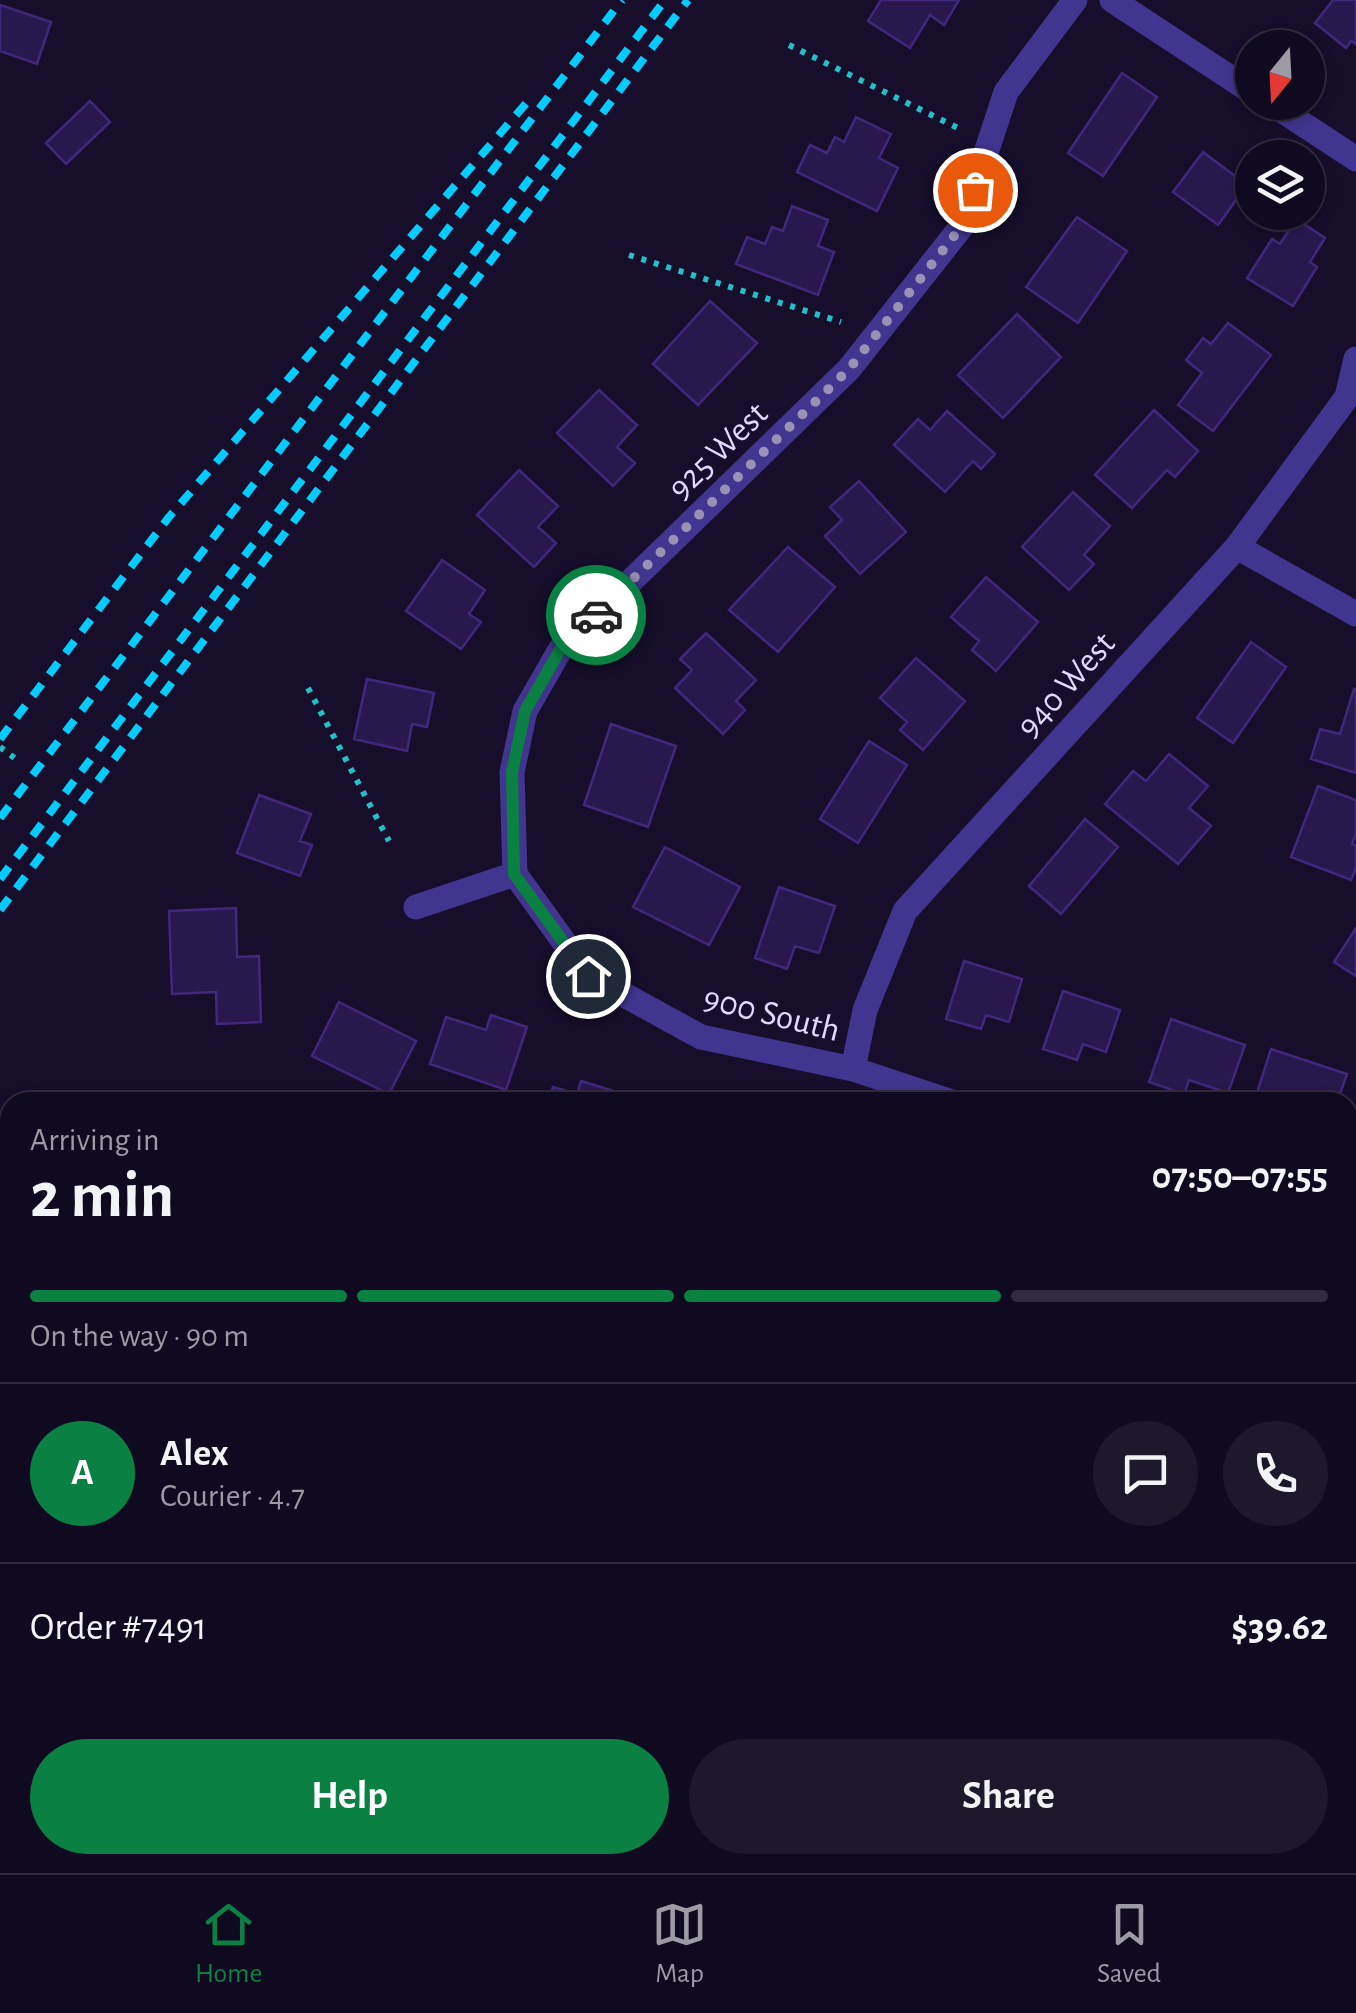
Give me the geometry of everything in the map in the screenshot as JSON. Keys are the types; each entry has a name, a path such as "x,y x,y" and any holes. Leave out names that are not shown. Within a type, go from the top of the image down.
{"street":[{"name":"925 West","path":"514,874 512,772 525,711 560,650 849,369 962,226 1006,92 1076,0"},
{"path":"1112,0 1235,81"},
{"path":"1296,120 1356,159"},
{"name":"940 West","path":"853,1069 865,1010 905,911 1237,547 1347,397 1356,359"},
{"path":"1237,547 1356,614"},
{"path":"416,907 514,874"},
{"name":"900 South","path":"514,874 588,976 701,1037 853,1069 922,1092"}],"path":[{"path":"789,45 960,128"},
{"path":"630,254 841,322"},
{"path":"308,688 389,841"},
{"path":"0,747 16,759"}],"building":[{"path":"881,0 959,0 944,25 930,15 910,48 868,21"},
{"path":"1333,0 1356,0 1356,44 1351,41 1346,48 1315,23"},
{"path":"0,5 51,22 37,64 0,51"},
{"path":"1122,73 1157,97 1103,176 1068,153"},
{"path":"90,101 110,122 66,164 46,143"},
{"path":"856,117 891,134 879,158 898,168 877,211 797,172 810,145 827,153 835,137 844,142"},
{"path":"1203,152 1235,176 1235,202 1218,225 1173,192"},
{"path":"792,206 828,220 818,246 834,252 818,295 736,264 747,237 765,244 772,227 783,231"},
{"path":"1077,217 1127,251 1078,323 1026,287"},
{"path":"1289,230 1313,230 1325,238 1310,262 1317,267 1293,306 1247,278 1272,239 1280,244"},
{"path":"710,301 757,343 698,405 653,364"},
{"path":"1017,314 1061,357 1003,418 958,375"},
{"path":"1228,323 1271,355 1213,431 1178,405 1202,373 1186,360 1203,338 1211,344"},
{"path":"599,390 637,425 617,447 635,463 613,486 557,433"},
{"path":"1154,410 1198,451 1175,477 1167,470 1132,508 1095,475"},
{"path":"947,411 995,454 981,469 973,461 945,492 894,445 918,419 930,430"},
{"path":"519,470 558,506 538,527 556,543 534,567 477,515"},
{"path":"859,481 906,532 860,574 825,536 842,520 830,507"},
{"path":"1073,492 1110,526 1084,555 1094,564 1069,590 1022,547"},
{"path":"788,547 835,587 778,652 729,610"},
{"path":"442,560 485,590 469,614 481,622 461,649 406,611"},
{"path":"986,577 1038,622 996,671 972,650 979,641 951,617"},
{"path":"706,633 756,680 736,701 745,710 723,734 675,688 692,670 680,659"},
{"path":"1251,642 1286,667 1233,743 1197,718"},
{"path":"916,658 965,701 923,750 900,730 907,722 880,698"},
{"path":"367,679 434,693 427,727 412,724 407,751 354,739"},
{"path":"1354,689 1356,773 1311,759 1320,729 1340,734"},
{"path":"611,724 676,746 648,827 584,805"},
{"path":"869,741 907,765 858,843 820,819"},
{"path":"1169,754 1208,786 1189,808 1211,826 1178,864 1105,804 1133,771 1146,781"},
{"path":"1318,786 1356,800 1356,834 1352,844 1356,846 1356,868 1351,880 1291,857"},
{"path":"259,795 311,814 300,841 312,845 300,876 237,853"},
{"path":"1085,819 1118,847 1061,914 1029,886"},
{"path":"665,847 740,887 709,945 633,907"},
{"path":"779,887 835,906 819,953 795,946 787,969 755,958"},
{"path":"236,908 237,957 259,956 261,1022 217,1024 216,992 172,994 169,911"},
{"path":"1356,928 1356,976 1334,962"},
{"path":"964,961 1022,979 1009,1022 986,1015 981,1029 946,1019"},
{"path":"1063,991 1120,1010 1106,1052 1083,1044 1077,1060 1043,1049"},
{"path":"339,1002 416,1041 390,1092 312,1056"},
{"path":"491,1015 527,1027 506,1090 430,1064 446,1017 486,1030"},
{"path":"1171,1019 1245,1045 1228,1092 1189,1080 1185,1092 1149,1082"},
{"path":"1271,1049 1347,1074 1341,1092 1257,1092"},
{"path":"581,1081 617,1092 578,1092"}],"railway":[{"path":"0,818 622,0"},
{"path":"0,879 665,0"},
{"path":"0,910 688,0"},
{"path":"0,739 169,517 529,100"}],"way so far":[{"path":"596,615 849,369 962,226 975,190"}],"route":[{"path":"588,976 514,874 512,772 525,711 560,650 596,615"}]}
